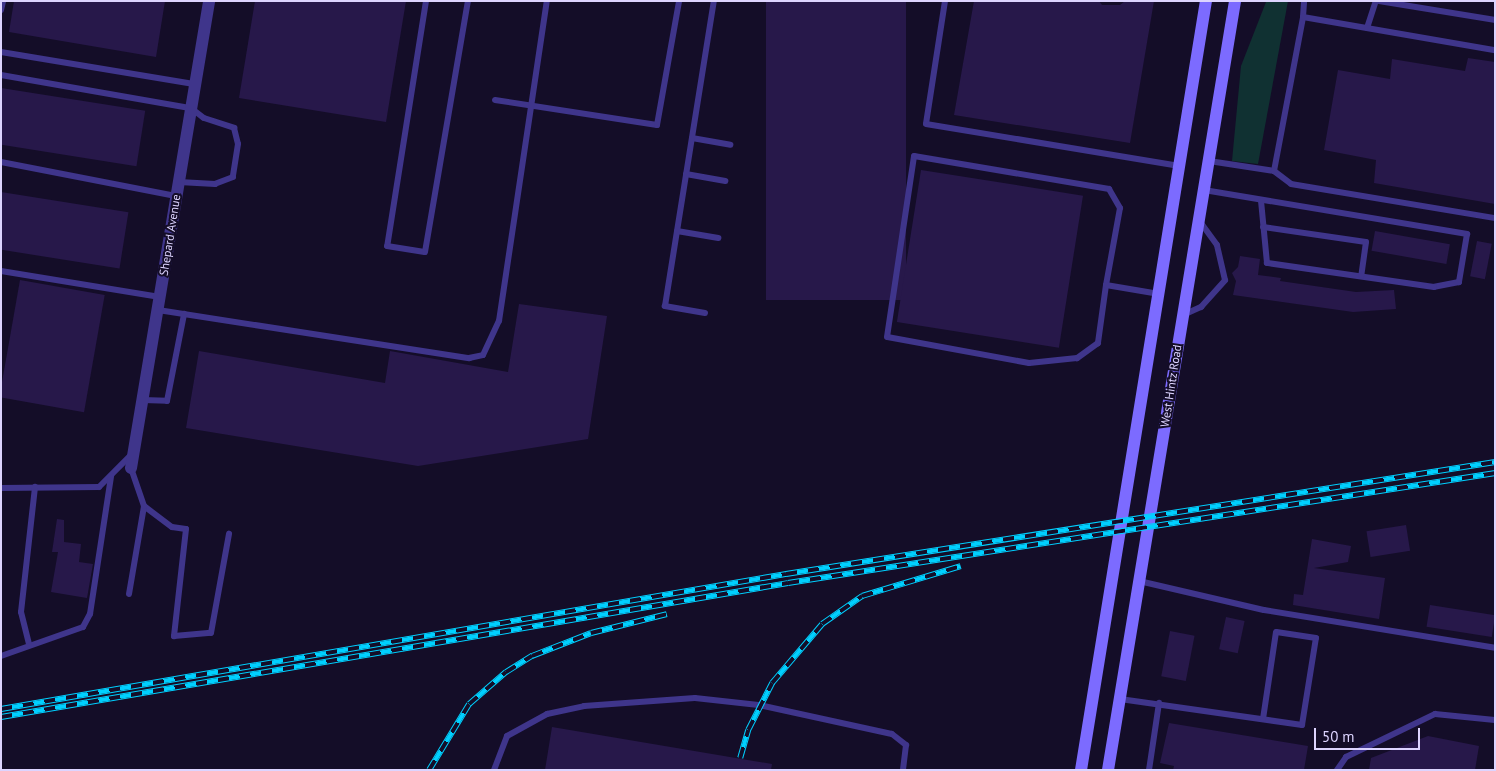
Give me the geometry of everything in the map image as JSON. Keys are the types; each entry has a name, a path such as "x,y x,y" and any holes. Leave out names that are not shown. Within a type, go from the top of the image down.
{"main road":[{"path":"1081,770 1206,1"},
{"name":"West Hintz Road","path":"1108,770 1234,1"}],"street":[{"name":"Shepard Avenue","path":"131,468 209,1"}],"lane":[{"path":"1,10 3,1"},
{"path":"426,1 387,246 426,252 468,1"},
{"path":"1,271 159,304 184,314 469,358 483,355 499,321 547,1"},
{"path":"495,100 657,125 679,1"},
{"path":"705,313 666,306 714,1"},
{"path":"946,1 926,124 1180,166"},
{"path":"1274,171 1303,18 1304,1"},
{"path":"1367,28 1378,1 1495,20"},
{"path":"1303,18 1495,50"},
{"path":"1,52 195,84"},
{"path":"1,75 191,108 204,118 234,128 238,144 237,165 233,177 215,184 179,182"},
{"path":"692,138 730,144"},
{"path":"914,156 1109,189 1120,208 1106,285 1098,343 1077,358 1029,363 887,337 914,156"},
{"path":"1208,161 1274,171 1291,184 1495,218"},
{"path":"1,162 176,196"},
{"path":"686,174 725,181"},
{"path":"1204,190 1467,234 1458,282 1434,287 1267,262 1261,201"},
{"path":"1183,315 1201,307 1225,280 1217,245 1199,220"},
{"path":"1263,227 1366,242 1361,276"},
{"path":"677,231 718,238"},
{"path":"1106,285 1159,294"},
{"path":"143,400 167,401 184,314"},
{"path":"1,488 98,487 134,453"},
{"path":"129,594 144,506 131,468"},
{"path":"1,656 29,644 83,627 90,614 111,476"},
{"path":"29,644 21,612 35,488"},
{"path":"144,506 172,526 186,529 174,636 211,633 229,534"},
{"path":"1139,581 1264,610 1495,648"},
{"path":"1120,699 1159,703 1263,719 1302,725 1316,638 1276,632 1263,719"},
{"path":"494,770 507,736 547,714 584,706 695,698 759,705 892,734 906,745 903,770"},
{"path":"1149,770 1159,703"},
{"path":"1336,770 1346,757 1435,714 1495,720"}],"green space":[{"path":"1288,1 1258,164 1232,161 1241,66 1266,2"}],"building":[{"path":"14,1 165,1 156,57 9,32"},
{"path":"255,1 406,1 386,122 239,98"},
{"path":"766,1 906,1 906,300 766,300"},
{"path":"974,1 1099,1 1102,5 1120,5 1125,1 1154,1 1130,143 954,115"},
{"path":"1468,58 1495,62 1495,204 1374,183 1376,160 1324,150 1338,70 1390,79 1392,59 1465,71"},
{"path":"1,88 145,111 136,166 1,145"},
{"path":"921,170 1083,196 1059,348 897,322"},
{"path":"1,192 128,212 119,268 1,250"},
{"path":"1375,231 1450,244 1446,264 1372,251"},
{"path":"1477,241 1492,244 1485,279 1470,276"},
{"path":"1240,256 1260,259 1258,275 1281,278 1280,281 1356,292 1394,290 1396,309 1353,312 1233,295 1236,281 1232,273 1238,267"},
{"path":"20,280 105,295 84,412 1,397 1,388"},
{"path":"519,304 607,316 588,439 418,466 186,428 199,351 385,383 390,351 508,372"},
{"path":"57,519 64,520 64,542 81,544 79,562 93,564 87,598 51,592 58,552 52,552"},
{"path":"1406,525 1410,551 1371,557 1366,531"},
{"path":"1312,539 1351,546 1348,562 1314,568 1385,578 1379,619 1293,605 1294,594 1303,595"},
{"path":"1430,605 1495,615 1492,637 1427,627"},
{"path":"1226,617 1245,621 1238,653 1219,649"},
{"path":"1170,631 1195,636 1186,681 1161,676"},
{"path":"1169,723 1308,746 1304,770 1173,770 1174,766 1160,763"},
{"path":"552,727 772,764 771,770 545,770"},
{"path":"1428,736 1479,746 1475,770 1369,770 1371,758"}],"railway":[{"path":"1,709 786,574 1495,462"},
{"path":"1,717 788,583 1495,473"},
{"path":"740,758 748,730 772,683 822,624 862,596 961,566"},
{"path":"429,770 469,704 506,672 532,656 591,633 667,614"}]}
